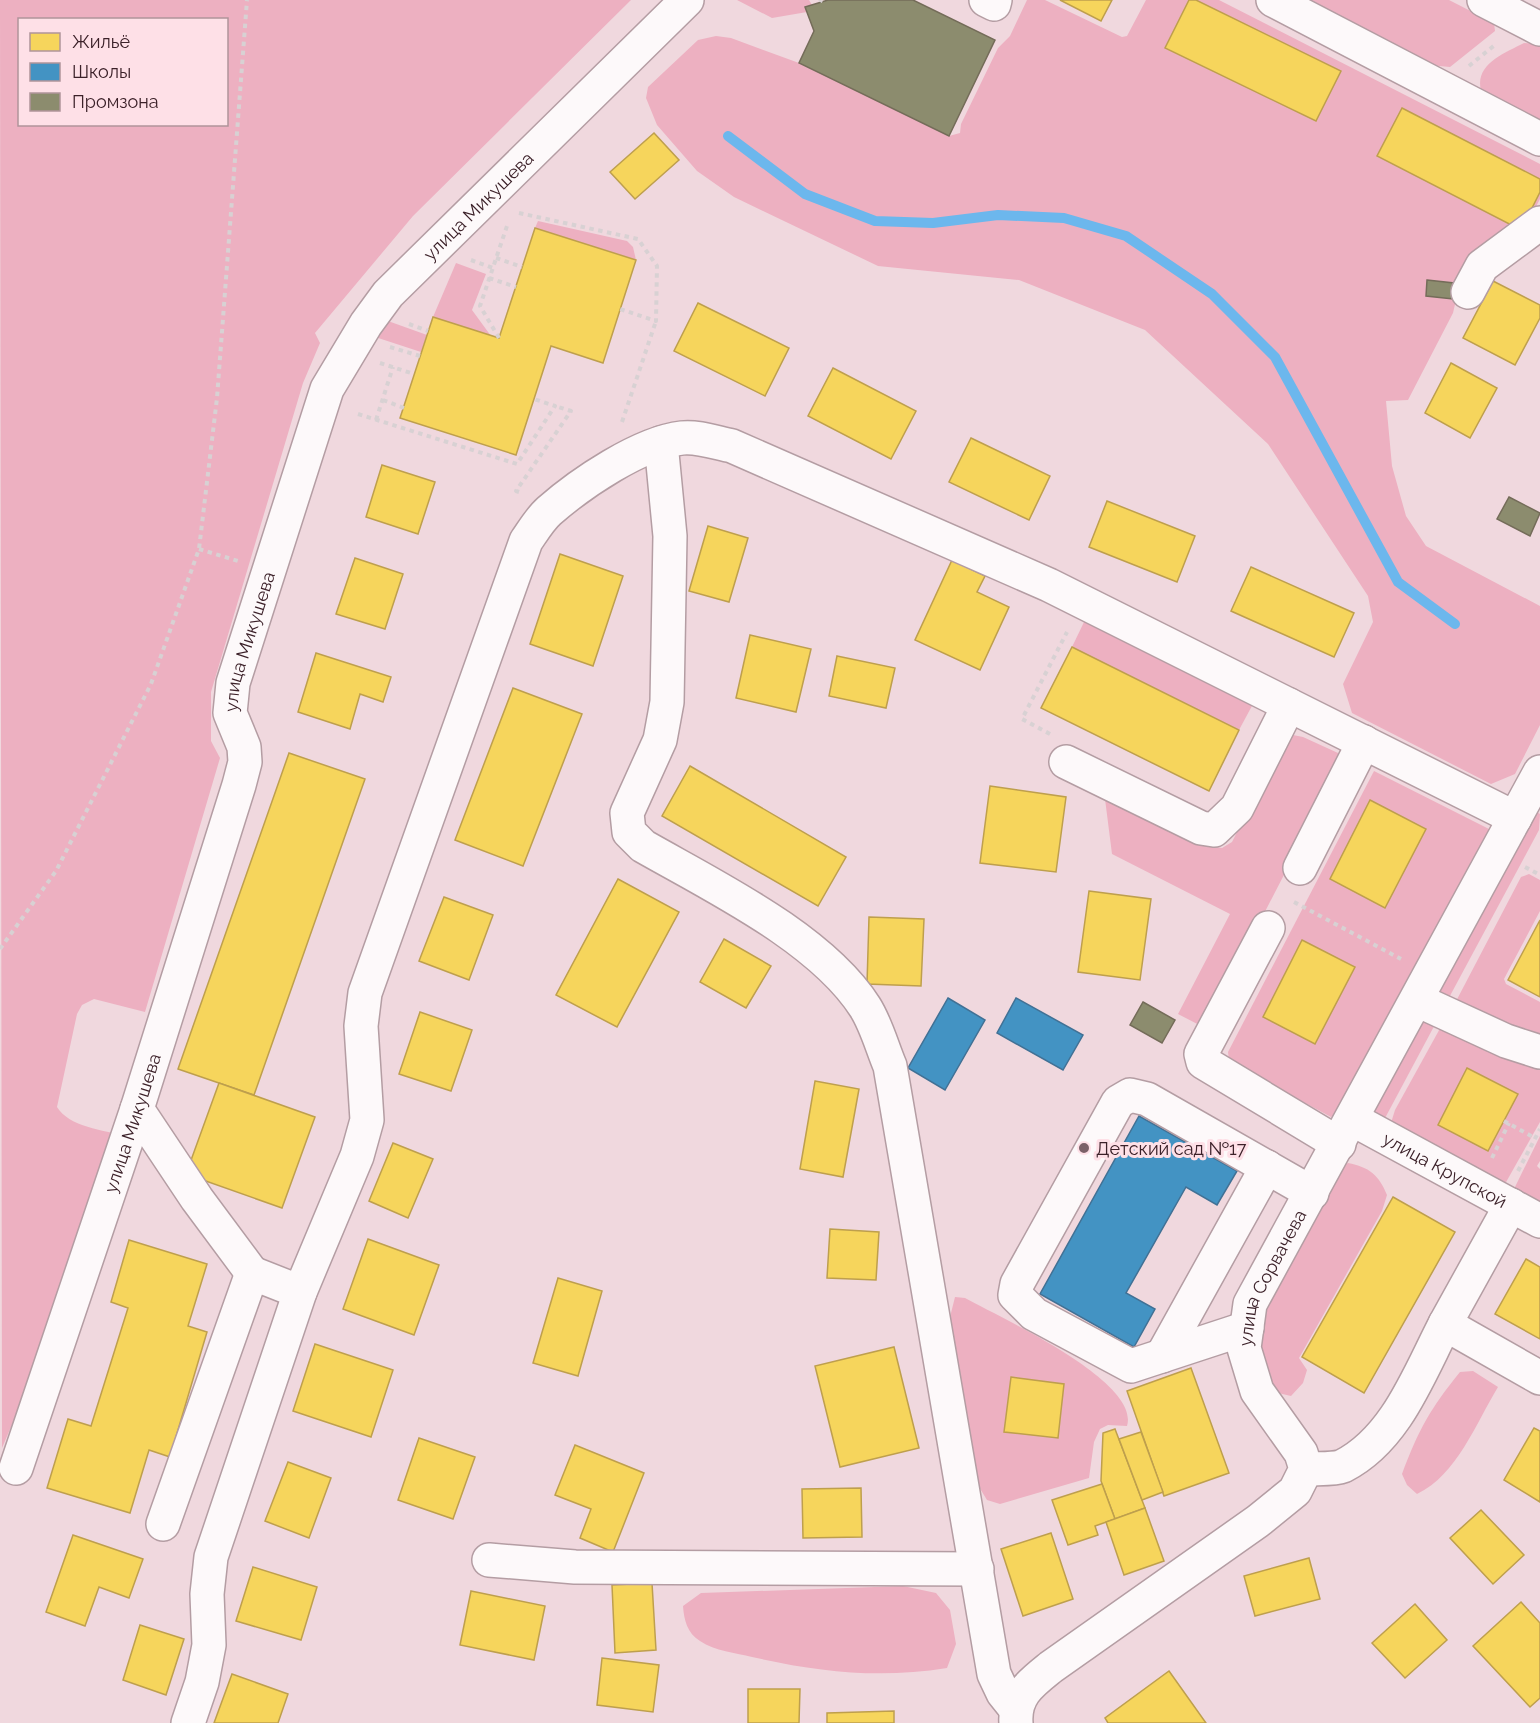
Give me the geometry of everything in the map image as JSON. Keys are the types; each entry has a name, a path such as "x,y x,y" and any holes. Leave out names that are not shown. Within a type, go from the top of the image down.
{"street":[{"name":"улица Микушева","path":"16,1468 137,1109 245,762 244,747 230,713 233,683 327,389 366,324 388,294 687,0"},
{"path":"986,0 994,4 995,0"},
{"path":"1274,0 1540,139"},
{"path":"1484,0 1533,17"},
{"path":"1468,292 1482,266 1540,223"},
{"path":"188,1723 201,1682 209,1645 207,1594 211,1557 300,1292 357,1156 367,1119 361,1026 364,993 526,541 548,512 582,486 620,462 661,443 684,437 732,446 1082,602 1515,818"},
{"path":"661,443 670,536 668,702 660,740 627,813 629,832 642,846 768,919 825,962 865,1007 891,1066 994,1674 1015,1715"},
{"path":"1066,762 1201,828 1214,830 1237,808 1289,705"},
{"path":"1300,868 1364,742"},
{"name":"улица Сорвачева","path":"1306,1469 1301,1453 1257,1391 1244,1347 1250,1304 1540,772"},
{"name":"улица Крупской","path":"1268,928 1201,1054 1203,1062 1346,1131 1507,1203 1540,1221"},
{"path":"1417,1000 1506,1041 1540,1052"},
{"path":"1247,1328 1131,1366 1034,1314 1015,1295 1017,1284 1118,1102 1130,1095 1147,1099 1312,1193"},
{"path":"137,1109 170,1161 252,1273 300,1292"},
{"path":"1162,1356 1267,1167"},
{"path":"1015,1715 1029,1685 1052,1666 1258,1521 1295,1491 1306,1469 1341,1467 1372,1446 1399,1411 1507,1203"},
{"path":"163,1524 252,1273"},
{"path":"1445,1324 1540,1378"},
{"path":"489,1560 575,1566 977,1569"}],"path":[{"path":"0,948 56,871 151,684 199,549 217,398 247,0"},
{"path":"1441,88 1533,17"},
{"path":"515,212 638,239 657,266 656,321 621,425"},
{"path":"499,339 480,306 508,222"},
{"path":"496,258 522,267"},
{"path":"489,278 516,287"},
{"path":"620,309 656,321"},
{"path":"409,324 428,331"},
{"path":"376,420 393,368"},
{"path":"526,494 516,491 571,411 534,399"},
{"path":"383,400 404,408"},
{"path":"358,414 517,465 555,406"},
{"path":"1066,762 1075,746 1022,719 1082,602"},
{"path":"1522,866 1540,875"},
{"path":"1284,897 1410,964"},
{"path":"1504,1121 1535,1138"},
{"path":"1507,1203 1540,1129"}],"shaded area":[{"path":"0,0 631,0 413,216 315,333 320,343 303,383 211,692 211,741 220,758 145,1012 94,999 82,1005 77,1014 57,1107 63,1114 78,1123 125,1136 129,1150 2,1448"},
{"path":"737,0 809,0 812,5 805,7 807,12 772,18"},
{"path":"1027,0 1045,0 1122,37 1127,36 1146,0 1219,0 1540,164 1540,199 1523,231 1462,274 1453,313 1408,400 1386,401 1392,466 1406,516 1426,546 1540,606 1540,725 1515,774 1491,784 1352,713 1343,684 1373,622 1368,596 1268,444 1145,330 1019,280 878,266 734,197 697,171 657,125 646,98 648,87 698,40 716,36 731,38 799,63 949,136 960,133 961,124 998,48 1010,36"},
{"path":"1303,0 1449,0 1494,23 1495,31 1450,67 1429,65"},
{"path":"1524,43 1540,44 1540,125 1482,94 1480,84 1481,75 1491,62"},
{"path":"538,221 627,241 633,247 636,260 535,228"},
{"path":"456,263 486,274 472,310 491,336 433,317"},
{"path":"388,321 427,335 421,352 369,335"},
{"path":"1085,620 1253,704 1239,730 1072,647"},
{"path":"1293,735 1303,737 1338,753 1339,768 1205,1028 1178,1014 1230,914 1112,854 1104,791 1209,846 1222,848 1232,842 1285,737"},
{"path":"1374,771 1489,829 1488,835 1338,1113 1331,1117 1232,1063 1228,1052"},
{"path":"1531,808 1540,814 1539,830 1444,1007 1428,998"},
{"path":"1529,874 1540,880 1540,911 1504,979 1506,984 1540,1002 1540,1046 1453,1007 1521,877"},
{"path":"1418,1009 1439,1017 1384,1120 1366,1119"},
{"path":"1443,1023 1540,1056 1540,1122 1505,1184 1390,1126 1395,1110"},
{"path":"1540,1136 1540,1161 1537,1166 1540,1169 1540,1210 1517,1195 1515,1187"},
{"path":"1348,1163 1362,1167 1377,1177 1387,1195 1382,1211 1299,1358 1307,1370 1303,1383 1291,1396 1278,1393 1265,1382 1256,1345 1263,1304 1335,1169"},
{"path":"955,1297 965,1298 1064,1352 1091,1371 1112,1390 1125,1408 1127,1426 1108,1425 1100,1429 1094,1442 1089,1478 1000,1504 987,1500 976,1482 950,1317"},
{"path":"1473,1371 1498,1387 1454,1461 1431,1485 1417,1494 1407,1485 1402,1474 1414,1444 1433,1409 1460,1372"},
{"path":"903,1586 936,1593 950,1610 956,1644 947,1668 897,1673 849,1672 801,1667 732,1653 712,1647 696,1638 687,1626 683,1611 683,1606 701,1593"}],"building: Жильё":[{"path":"1060,0 1112,0 1101,21"},
{"path":"1189,0 1196,0 1341,71 1316,121 1165,48"},
{"path":"1402,108 1540,179 1540,192 1521,230 1377,156"},
{"path":"654,133 679,160 635,199 610,172"},
{"path":"535,228 636,260 603,363 551,346 516,455 400,418 433,317 499,338"},
{"path":"1493,281 1540,305 1540,318 1515,365 1463,338"},
{"path":"698,303 789,348 765,396 674,351"},
{"path":"1451,363 1497,388 1470,438 1425,413"},
{"path":"833,368 916,411 891,459 808,416"},
{"path":"971,438 1050,476 1029,520 949,482"},
{"path":"382,465 435,482 418,534 366,517"},
{"path":"1107,501 1195,536 1177,582 1089,547"},
{"path":"708,526 748,538 729,602 689,591"},
{"path":"560,554 623,576 593,666 530,644"},
{"path":"355,558 403,574 385,629 336,614"},
{"path":"952,560 985,576 977,592 1009,607 980,670 915,640"},
{"path":"1251,567 1354,613 1334,657 1231,611"},
{"path":"750,635 811,649 796,712 736,698"},
{"path":"1072,647 1239,730 1209,791 1041,708"},
{"path":"316,653 391,677 383,702 360,694 350,729 298,712"},
{"path":"837,656 895,668 886,708 829,696"},
{"path":"513,688 582,714 523,866 455,840"},
{"path":"289,753 365,779 254,1095 178,1069"},
{"path":"690,766 846,857 818,906 662,816"},
{"path":"990,786 1066,797 1056,872 980,863"},
{"path":"1370,800 1426,829 1385,908 1330,879"},
{"path":"618,879 679,912 617,1027 556,995"},
{"path":"1089,891 1151,899 1140,980 1078,972"},
{"path":"444,897 493,915 469,980 419,961"},
{"path":"869,917 924,919 921,986 867,984"},
{"path":"1540,920 1540,997 1508,980"},
{"path":"724,939 771,966 746,1008 700,982"},
{"path":"1302,940 1355,967 1315,1044 1263,1017"},
{"path":"420,1012 472,1030 451,1091 399,1074"},
{"path":"1467,1068 1518,1094 1488,1151 1438,1125"},
{"path":"815,1081 859,1089 843,1177 800,1169"},
{"path":"219,1083 315,1117 282,1208 186,1174"},
{"path":"393,1143 433,1159 408,1218 369,1201"},
{"path":"1393,1197 1455,1232 1364,1393 1302,1357"},
{"path":"830,1229 879,1232 876,1280 827,1278"},
{"path":"368,1239 439,1265 414,1335 343,1309"},
{"path":"129,1240 207,1264 188,1326 207,1332 170,1457 149,1450 130,1513 47,1488 68,1419 91,1426 128,1308 111,1302"},
{"path":"1526,1259 1540,1267 1540,1339 1495,1314"},
{"path":"558,1278 602,1291 578,1376 533,1363"},
{"path":"315,1344 393,1370 371,1437 293,1411"},
{"path":"894,1347 919,1448 840,1467 815,1366"},
{"path":"1191,1368 1229,1473 1164,1496 1127,1391"},
{"path":"1011,1377 1064,1384 1058,1438 1004,1432"},
{"path":"1534,1428 1540,1431 1540,1502 1504,1480"},
{"path":"1115,1429 1145,1508 1115,1519 1101,1481 1103,1433"},
{"path":"1141,1432 1163,1492 1142,1500 1119,1439"},
{"path":"419,1438 475,1457 453,1519 398,1500"},
{"path":"575,1445 644,1473 613,1552 580,1538 591,1509 555,1495"},
{"path":"288,1462 331,1478 309,1538 265,1521"},
{"path":"1102,1484 1115,1519 1095,1526 1098,1535 1068,1545 1052,1500"},
{"path":"861,1488 862,1537 803,1538 802,1489"},
{"path":"1145,1508 1164,1561 1124,1575 1106,1522"},
{"path":"1481,1510 1524,1555 1493,1584 1450,1538"},
{"path":"1051,1533 1073,1599 1023,1616 1001,1549"},
{"path":"73,1535 143,1559 129,1598 99,1587 85,1626 46,1612"},
{"path":"1309,1558 1320,1599 1255,1616 1244,1576"},
{"path":"253,1567 317,1587 301,1640 236,1621"},
{"path":"652,1583 656,1650 615,1653 612,1585"},
{"path":"471,1591 545,1606 534,1660 460,1645"},
{"path":"1521,1602 1540,1623 1540,1698 1530,1707 1473,1646"},
{"path":"1415,1604 1447,1640 1405,1678 1372,1643"},
{"path":"140,1625 184,1639 166,1695 123,1680"},
{"path":"602,1658 659,1665 653,1712 597,1705"},
{"path":"1169,1671 1206,1723 1108,1723 1105,1718"},
{"path":"232,1674 288,1694 278,1723 214,1723"},
{"path":"748,1689 800,1689 799,1723 748,1723"},
{"path":"894,1711 894,1723 827,1723 827,1713"}],"building: Школы":[{"path":"948,998 985,1020 945,1090 908,1068"},
{"path":"1016,998 1083,1035 1063,1070 997,1033"},
{"path":"1139,1116 1237,1171 1217,1205 1186,1187 1126,1293 1155,1309 1134,1347 1040,1294"}],"building: Промзона":[{"path":"828,0 913,0 995,40 949,136 799,63 814,31 805,7"},
{"path":"1427,280 1454,283 1453,299 1426,296"},
{"path":"1509,497 1540,513 1530,536 1497,519"},
{"path":"1143,1002 1175,1020 1162,1043 1130,1025"}],"waterway":[{"path":"728,136 805,194 875,221 933,223 998,215 1064,218 1126,236 1212,294 1275,357 1398,582 1455,624"}],"place":[{"name":"Детский сад №17","path":"1084,1148"}]}
